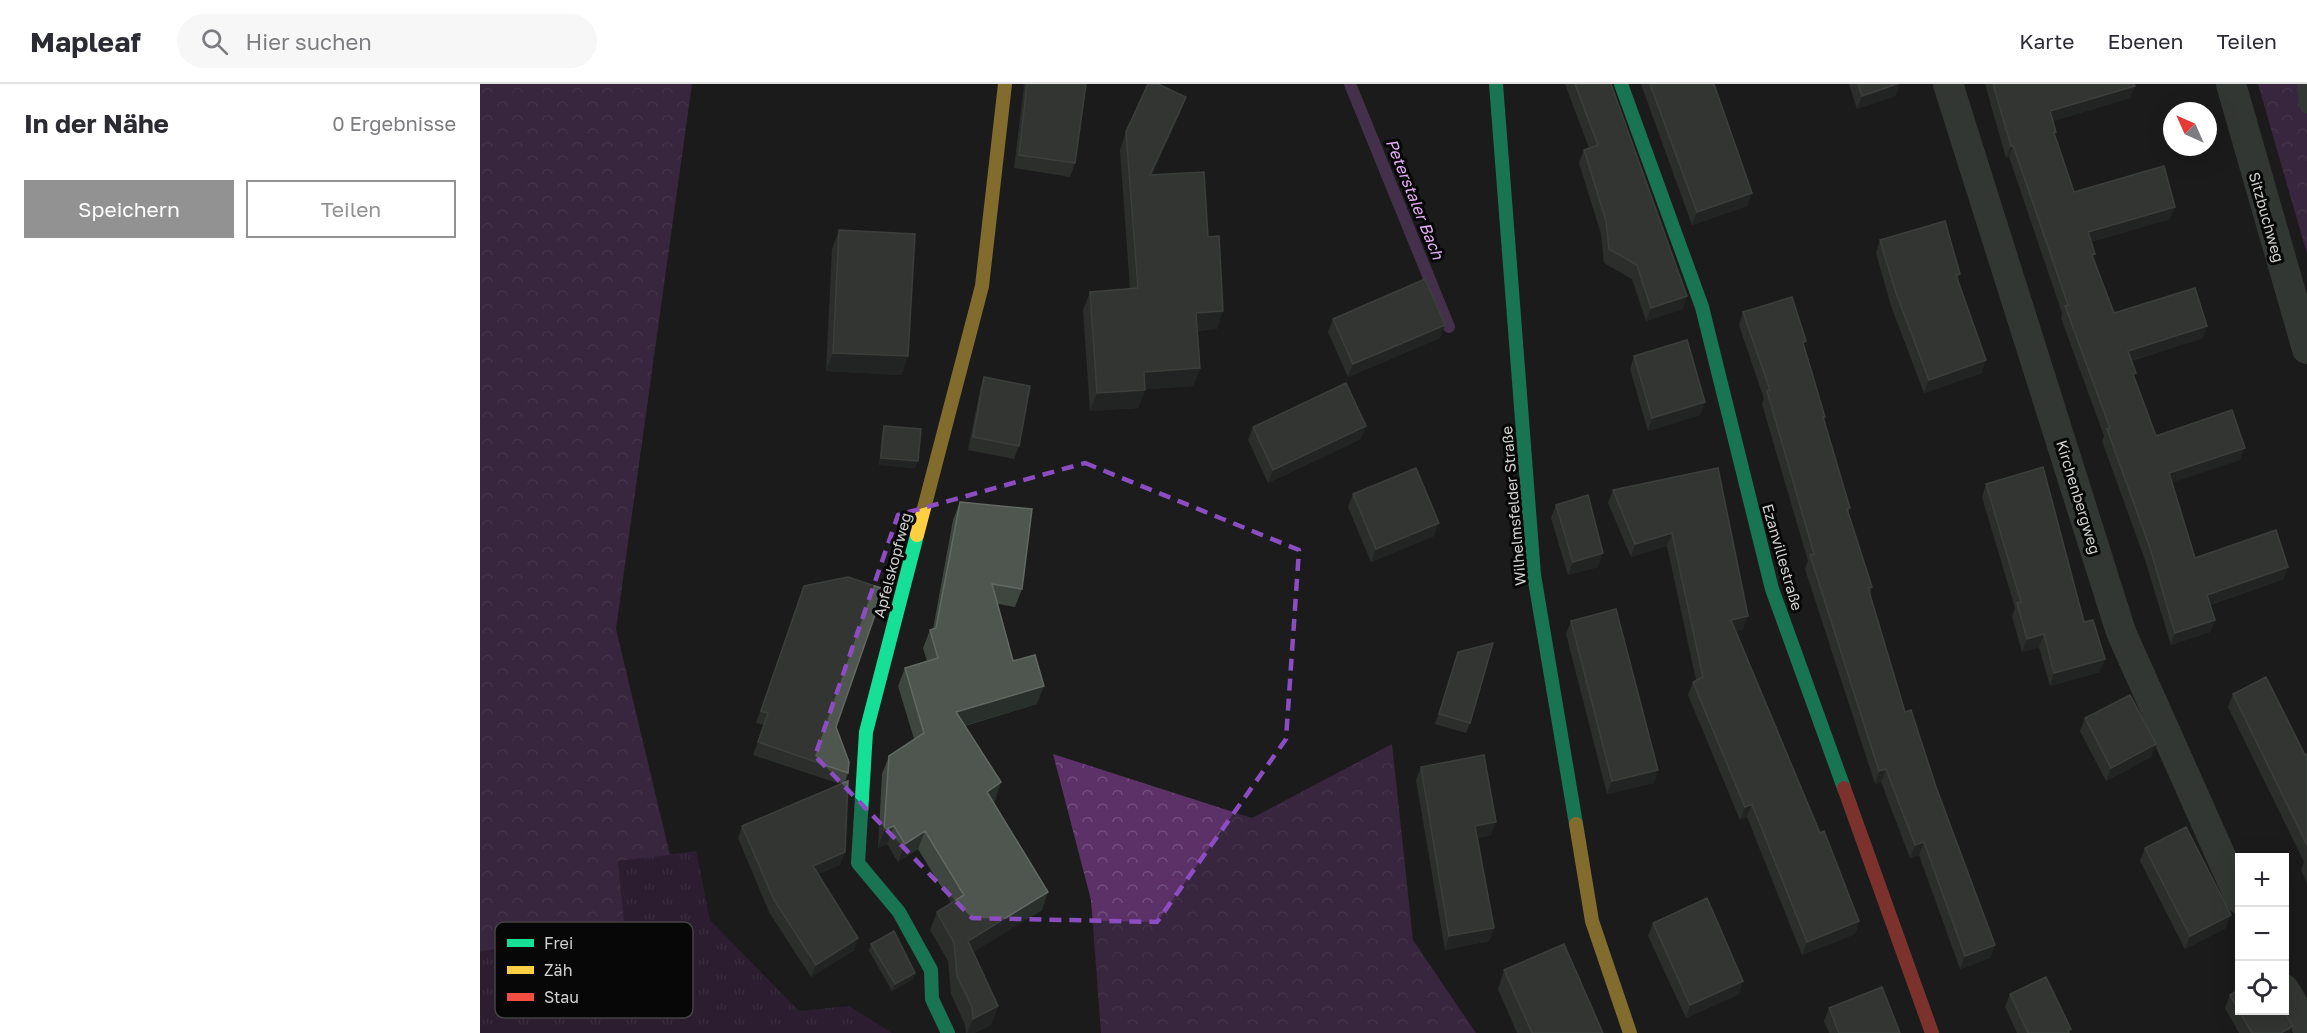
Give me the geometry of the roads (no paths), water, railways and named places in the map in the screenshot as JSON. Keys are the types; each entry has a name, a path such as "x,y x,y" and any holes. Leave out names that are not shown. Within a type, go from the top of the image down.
{"street":[{"name":"Apfelskopfweg","path":"948,1033 932,999 931,970 899,912 858,863 865,744 866,732 982,286 1005,84"},
{"name":"Wilhelmsfelder Straße","path":"1496,84 1534,575 1592,921 1630,1033"},
{"name":"Ezanvillestraße","path":"1621,84 1702,307 1772,589 1932,1033"},
{"name":"Kirchenbergweg","path":"1948,84 2121,632 2235,888"},
{"name":"Sitzbuchweg","path":"2231,84 2307,349"},
{"path":"2289,997 2307,1027"}],"lane":[{"path":"2304,84 2307,106"}],"waterway":[{"name":"Peterstaler Bach","path":"1350,84 1449,327"}]}
